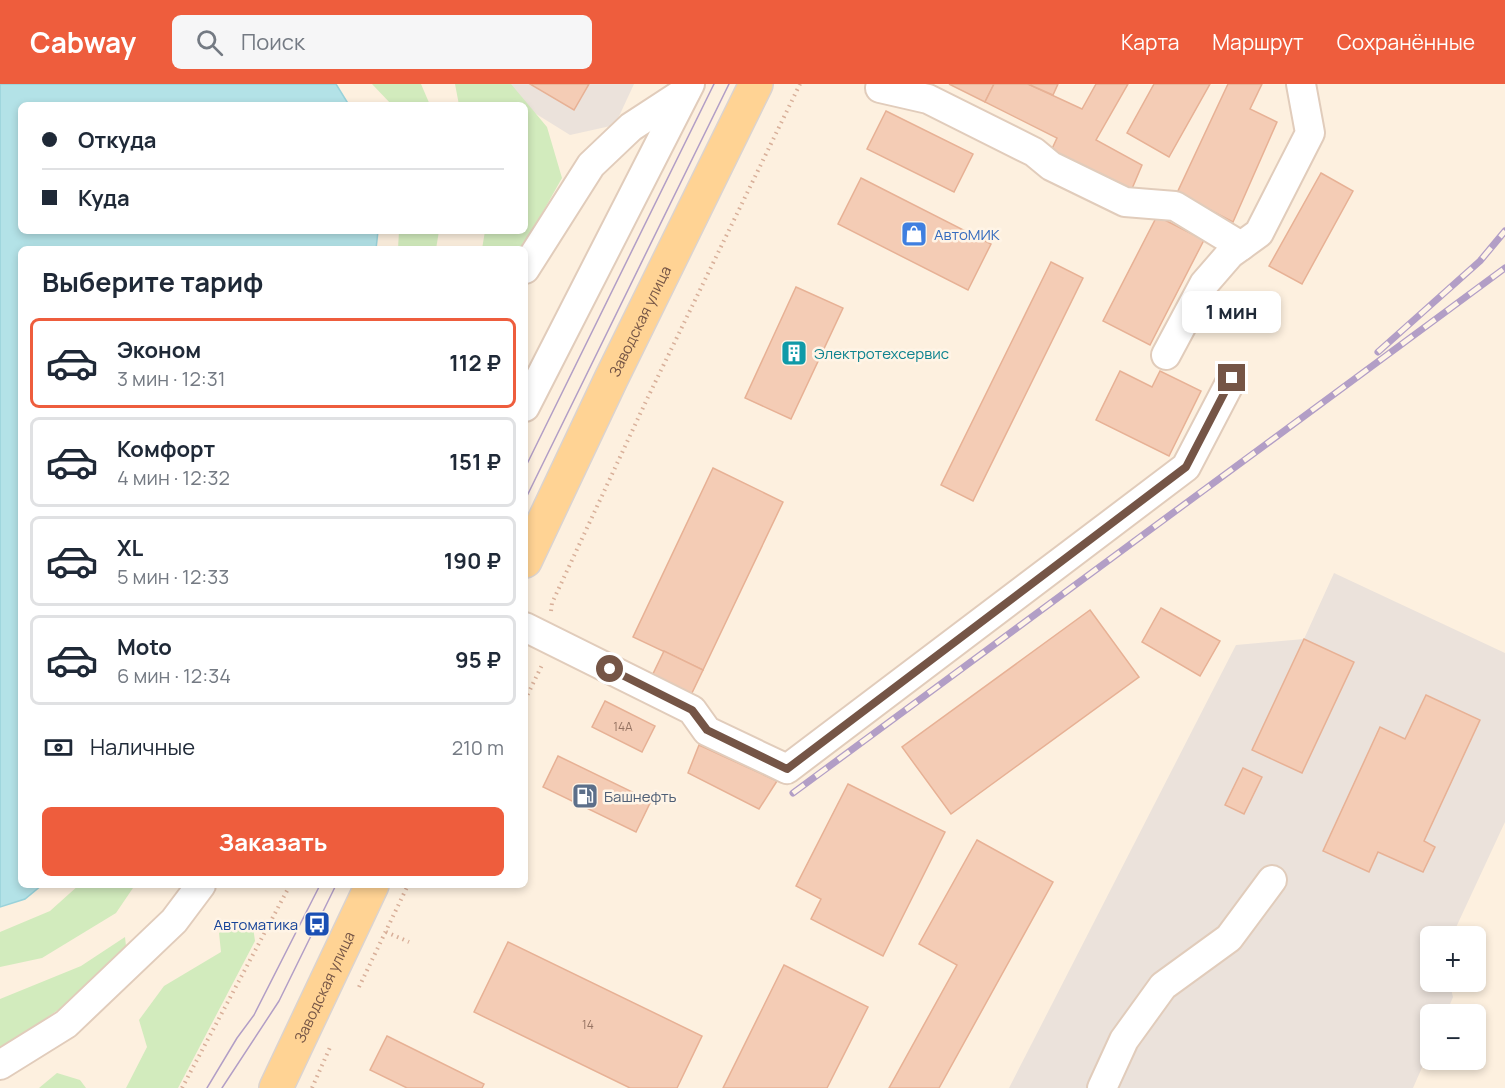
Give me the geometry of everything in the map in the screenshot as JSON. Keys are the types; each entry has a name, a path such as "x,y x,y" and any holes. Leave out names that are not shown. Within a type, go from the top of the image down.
{"main road":[{"name":"Заводская улица","path":"528,555 611,379 756,84"},
{"name":"Заводская улица","path":"276,1088 371,888"}],"lane":[{"path":"1166,355 1204,284 1230,254 1259,233 1310,133 1301,84"},
{"path":"528,264 591,165 631,127 688,87"},
{"path":"528,401 688,87"},
{"path":"880,88 928,99 1034,152 1051,166 1125,202 1175,206 1241,246"},
{"path":"537,633 692,710 707,730 787,769 1186,467 1232,378"},
{"path":"1102,1088 1124,1040 1163,986 1229,938 1272,880"},
{"path":"0,1065 66,1024 174,921 199,888"}],"path":[{"path":"528,694 548,651 537,633 648,397 800,84"},
{"path":"182,1088 288,888"},
{"path":"357,990 407,888"},
{"path":"386,932 409,942"},
{"path":"313,1088 334,1038"}],"shaded area":[{"path":"488,84 634,84 615,125 570,135 528,109 528,102 517,102"},
{"path":"1334,573 1505,653 1505,822 1457,926 1420,926 1420,992 1452,992 1453,997 1450,1004 1420,1004 1421,1070 1413,1088 1009,1088 1236,645 1304,639"}],"green space":[{"path":"372,84 421,84 429,102 389,102"},
{"path":"455,84 511,84 526,102 458,102"},
{"path":"528,104 547,127 562,178 524,246 482,246 484,234 528,234"},
{"path":"399,234 438,234 436,246 398,246"},
{"path":"76,888 133,888 116,913 42,958 0,967 0,932 50,911"},
{"path":"241,920 253,927 255,941 178,1088 126,1088 147,1047 139,1020 164,986 221,952 219,933"},
{"path":"125,937 126,946 64,1006 0,1049 0,999 81,966"},
{"path":"57,1073 80,1080 86,1088 39,1088"}],"water":[{"path":"0,84 336,84 347,102 18,102 18,234 378,234 376,246 18,246 18,888 38,888 25,899 0,907"}],"building":[{"path":"530,84 589,84 574,110"},
{"path":"949,84 994,84 985,102"},
{"path":"994,84 1028,84 1082,109 1096,84 1128,84 1096,140 1142,165 1131,191 1049,155 1057,138 985,102"},
{"path":"1028,84 1058,84 1053,95"},
{"path":"1154,84 1210,84 1169,157 1127,133"},
{"path":"1228,84 1262,84 1250,109 1277,122 1233,222 1177,193"},
{"path":"886,111 973,154 954,192 867,149"},
{"path":"1321,173 1353,191 1302,284 1269,266"},
{"name":"АвтоМИК","path":"861,178 991,244 968,290 838,224"},
{"path":"1157,216 1204,240 1150,345 1103,321"},
{"path":"1051,262 1083,278 973,501 941,485"},
{"name":"Электротехсервис","path":"796,287 843,308 791,419 745,398"},
{"path":"1120,371 1152,387 1160,371 1201,391 1169,456 1096,420"},
{"path":"713,468 783,502 703,670 633,637"},
{"path":"1161,608 1220,641 1200,676 1142,642"},
{"path":"1090,610 1139,677 951,814 902,747"},
{"path":"1304,639 1354,662 1302,773 1252,750"},
{"path":"664,651 703,670 690,697 651,678"},
{"path":"1426,695 1480,720 1424,841 1435,847 1423,872 1378,852 1369,872 1323,851 1380,727 1405,739"},
{"path":"605,701 655,726 642,752 592,727"},
{"path":"699,745 777,781 759,809 688,773"},
{"path":"558,756 651,801 636,832 543,787"},
{"path":"1243,768 1262,777 1244,814 1225,805"},
{"path":"848,784 945,832 883,956 811,919 821,899 796,886"},
{"path":"977,840 1053,882 939,1088 889,1088 957,965 919,944"},
{"path":"508,942 702,1036 677,1088 630,1088 474,1012"},
{"path":"784,965 868,1007 827,1088 723,1088"},
{"path":"387,1036 484,1084 482,1088 407,1088 370,1070"}],"tram line":[{"path":"528,462 714,84"},
{"path":"528,494 729,84"},
{"path":"207,1088 237,1038 254,1015 318,888"},
{"path":"222,1088 279,1001 335,888"}],"railway":[{"path":"1378,352 1480,261 1505,231"},
{"path":"793,793 1505,268"}],"place":[{"name":"АвтоМИК","path":"914,234"},
{"name":"Электротехсервис","path":"794,353"},
{"name":"Башнефть","path":"585,796"},
{"name":"Автоматика","path":"317,924"}],"route":[{"path":"610,669 692,710 707,730 787,769 1186,467 1232,378"}]}
